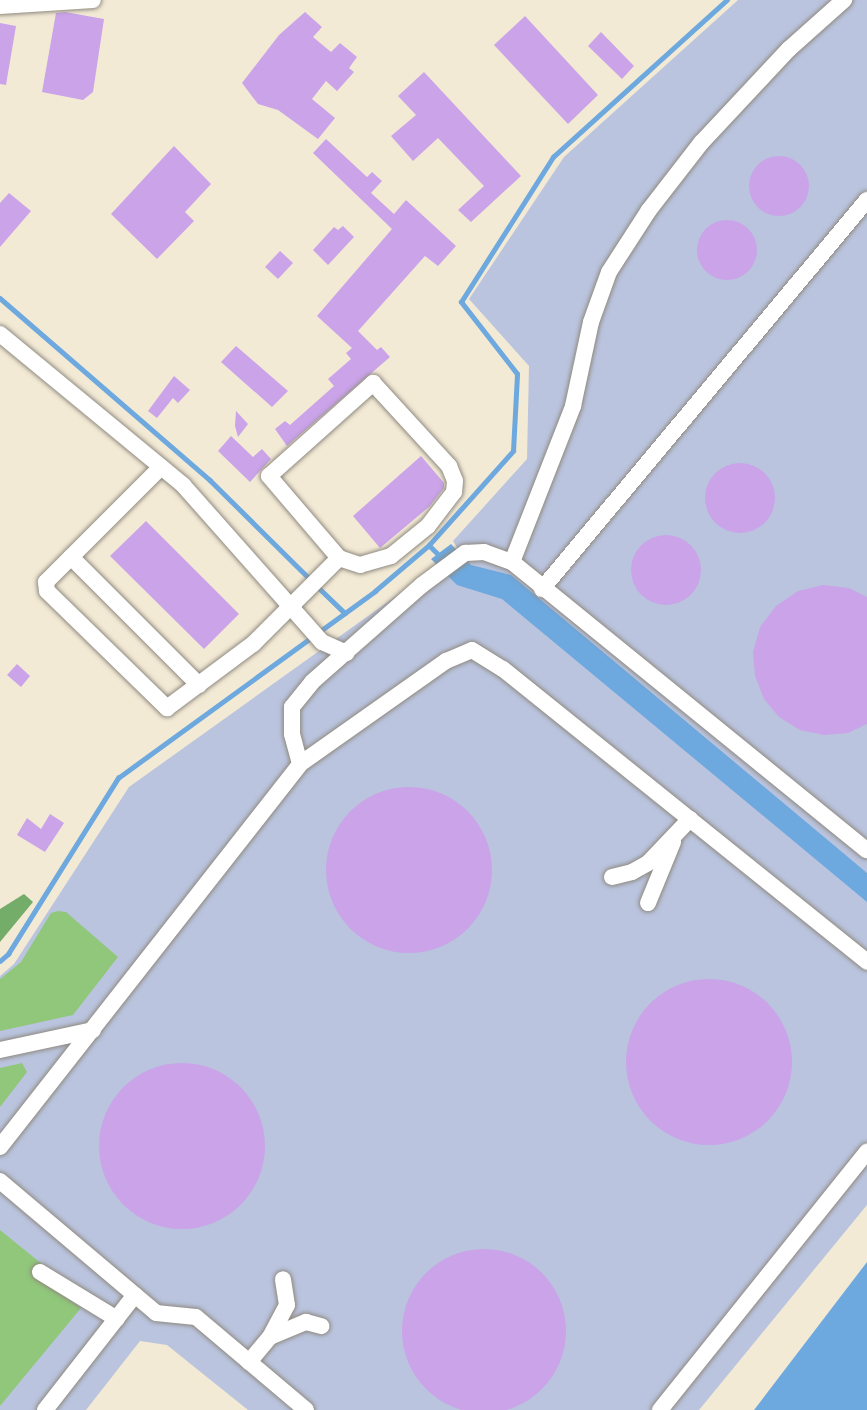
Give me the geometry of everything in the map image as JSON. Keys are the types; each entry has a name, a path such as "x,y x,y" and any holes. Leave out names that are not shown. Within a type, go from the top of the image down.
{"street":[{"path":"0,6 93,0"},
{"path":"512,562 573,406 591,322 609,272 649,210 702,143 789,49 844,0"},
{"path":"542,589 867,200"},
{"path":"0,334 183,485 293,604 322,642 347,653"},
{"path":"373,383 449,465 455,481 454,492 428,526 391,556 360,565 339,558 269,476 373,383"},
{"path":"161,466 46,582 47,591 167,708 253,644 339,558"},
{"path":"300,764 292,734 292,707 312,682 422,585 465,553 484,552 512,562 542,589 867,850"},
{"path":"71,556 200,685"},
{"path":"0,1147 300,764 446,661 472,650 503,669 867,962"},
{"path":"612,876 632,872 673,841 690,819"},
{"path":"648,903 673,841"},
{"path":"0,1050 93,1030"},
{"path":"660,1410 867,1152"},
{"path":"0,1181 156,1313 196,1317 306,1410"},
{"path":"40,1272 117,1319"},
{"path":"249,1362 270,1337 287,1305 283,1279"},
{"path":"45,1410 135,1295"},
{"path":"270,1337 306,1322 321,1326"}],"shaded area":[{"path":"738,0 867,0 867,1205 699,1410 248,1410 167,1345 140,1341 86,1410 0,1410 0,976 14,964 129,787 459,551 453,541 527,459 529,366 469,299 564,157"}],"green space":[{"path":"24,894 33,902 0,942 0,909"},
{"path":"66,912 118,957 73,1015 0,1031 0,979 21,962 51,913"},
{"path":"22,1063 27,1072 0,1107 0,1068"},
{"path":"0,1230 48,1269 42,1279 81,1308 0,1406"}],"water":[{"path":"451,544 471,565 511,575 867,873 867,902 502,599 457,585 431,559"},
{"path":"867,1262 867,1410 754,1410"}],"building":[{"path":"65,12 104,19 93,92 83,100 42,92 56,13"},
{"path":"305,12 322,27 313,37 331,52 340,43 357,57 349,68 354,72 337,91 326,81 312,99 335,118 318,139 278,110 258,104 242,83 279,35"},
{"path":"525,16 598,95 568,124 494,45"},
{"path":"0,23 16,26 6,85 0,84"},
{"path":"601,32 634,66 622,79 588,46"},
{"path":"424,72 521,176 471,222 458,210 484,186 438,138 413,161 391,136 416,115 398,96"},
{"path":"326,139 367,177 372,172 382,181 371,193 394,214 406,200 456,246 438,266 425,256 358,331 377,350 381,347 390,357 287,446 275,429 285,421 290,425 334,386 328,379 351,359 346,353 352,348 317,316 392,229 313,153"},
{"path":"174,146 211,184 185,212 194,221 157,259 111,214"},
{"path":"773,156 785,156 796,161 804,169 809,186 807,198 796,211 785,216 773,216 762,211 754,203 749,192 749,180 754,169 762,161"},
{"path":"9,193 31,211 0,247 0,203"},
{"path":"721,220 733,220 744,225 752,233 757,250 755,262 744,275 733,280 721,280 710,275 702,267 697,256 697,244 702,233 710,225"},
{"path":"343,226 354,237 328,265 313,250 334,227 338,230"},
{"path":"280,251 293,263 278,279 265,267"},
{"path":"236,346 288,391 272,407 221,362"},
{"path":"174,376 190,390 178,403 173,398 157,418 148,411"},
{"path":"236,411 248,424 238,437 235,426"},
{"path":"231,436 253,457 262,449 271,459 250,482 218,451"},
{"path":"421,456 444,483 444,488 430,506 380,548 353,516"},
{"path":"740,463 759,469 769,479 775,498 769,517 759,527 740,533 721,527 711,517 705,498 711,479 721,469"},
{"path":"146,521 239,614 204,649 110,556"},
{"path":"666,535 685,541 695,551 701,570 695,589 685,599 666,605 647,599 637,589 631,570 637,551 647,541"},
{"path":"823,585 849,588 867,597 867,724 848,733 824,735 800,730 779,717 764,699 755,676 753,652 760,627 776,606 798,591"},
{"path":"17,664 30,676 21,687 7,675"},
{"path":"409,787 441,794 455,801 467,812 478,824 485,838 492,870 485,902 478,916 467,928 455,939 441,946 409,953 377,946 363,939 351,928 340,916 333,902 326,870 333,838 340,824 351,812 363,801 377,794"},
{"path":"50,814 64,823 45,852 17,835 27,818 41,829"},
{"path":"709,979 741,986 768,1003 785,1030 792,1062 785,1094 768,1121 741,1138 709,1145 677,1138 650,1121 633,1094 626,1062 633,1030 650,1003 677,986"},
{"path":"182,1063 214,1070 241,1087 258,1114 265,1146 258,1178 241,1205 214,1222 182,1229 150,1222 123,1205 106,1178 99,1146 106,1114 123,1087 150,1070"},
{"path":"484,1249 500,1250 516,1255 530,1262 542,1273 553,1285 560,1299 565,1315 565,1347 560,1363 553,1377 542,1389 530,1400 516,1407 500,1412 484,1413 468,1412 452,1407 438,1400 426,1389 415,1377 408,1363 403,1347 402,1331 403,1315 408,1299 415,1285 426,1273 438,1262 452,1255 468,1250"}],"waterway":[{"path":"0,961 8,954 118,778 375,591 429,545 513,451 517,374 461,302 553,157 727,0"},
{"path":"0,298 210,480 311,580"},
{"path":"429,545 442,558"},
{"path":"317,586 345,613"}]}
